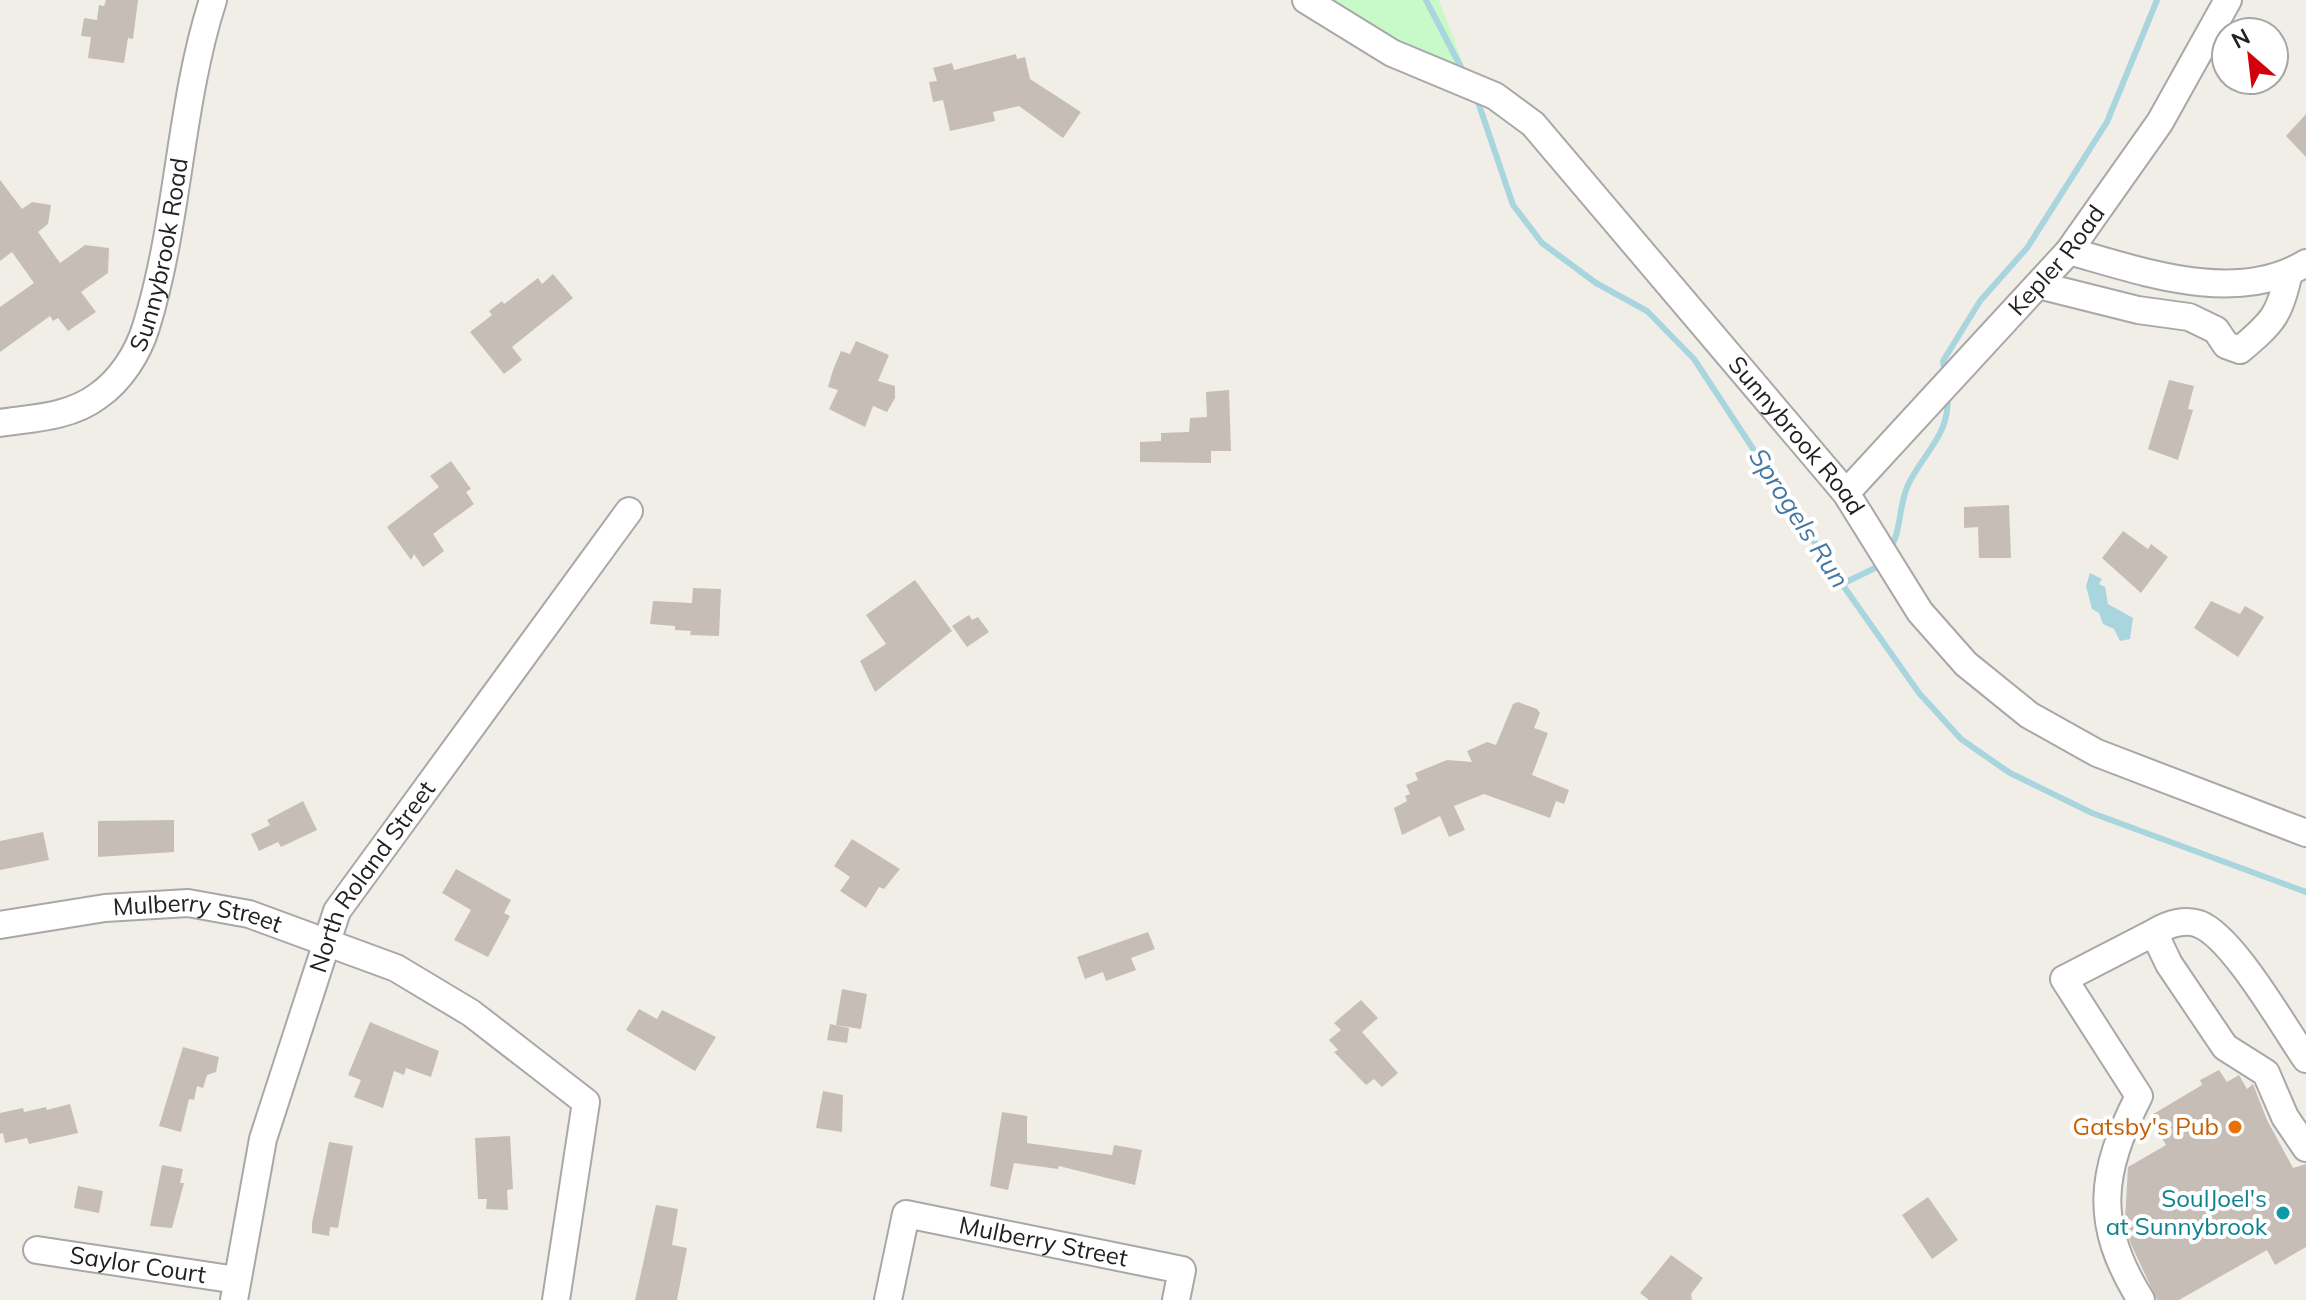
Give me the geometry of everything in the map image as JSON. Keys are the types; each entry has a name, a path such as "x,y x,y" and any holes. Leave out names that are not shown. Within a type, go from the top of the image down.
{"street":[{"name":"Sunnybrook Road","path":"0,423 83,406 116,381 138,346 158,272 213,0"},
{"name":"Sunnybrook Road","path":"1306,0 1392,53 1495,96 1533,124 1846,493 1944,641 2005,698 2097,753 2306,833"},
{"name":"Kepler Road","path":"1846,493 2069,251 2160,122 2228,0"},
{"path":"2069,251 2188,280 2259,282 2297,268"},
{"path":"2038,285 2138,310 2189,317 2216,330 2226,345 2240,350 2263,330 2282,307 2297,268"},
{"name":"North Roland Street","path":"236,1290 263,1139 337,911 629,511"},
{"name":"Mulberry Street","path":"0,925 105,908 188,903 249,914 396,968 471,1013 586,1102 556,1300"},
{"path":"2141,1300 2122,1270 2111,1230 2107,1175 2116,1141 2139,1096 2064,979 2170,923 2195,922 2218,936 2306,1059 2270,1081"},
{"path":"2157,931 2157,939 2169,964 2225,1047 2252,1062 2270,1081 2285,1117 2306,1148"},
{"name":"Mulberry Street","path":"888,1300 906,1214 1182,1270 1176,1300"},
{"name":"Saylor Court","path":"37,1250 236,1290"}],"green space":[{"path":"1329,0 1439,0 1468,77 1374,31"}],"water":[{"path":"2090,573 2102,579 2099,584 2105,587 2108,604 2133,618 2130,639 2120,641 2114,629 2103,624 2099,613 2092,609 2086,586"}],"building":[{"path":"106,0 138,0 133,39 128,38 124,63 88,58 91,37 81,36 84,18 97,20 99,5 104,6"},
{"path":"1016,54 1017,59 1025,57 1030,79 1081,112 1063,138 1019,106 993,112 995,121 950,131 943,100 933,102 929,82 937,81 933,68 952,63 954,70"},
{"path":"2306,114 2306,157 2286,136"},
{"path":"0,180 22,209 32,202 51,205 48,224 38,232 60,263 85,245 109,248 108,273 81,292 96,312 68,331 58,318 53,321 50,316 0,352 0,307 34,283 12,252 0,261"},
{"path":"553,274 573,298 512,347 522,360 504,374 470,332 492,315 489,311 502,301 504,304 538,278 542,284"},
{"path":"856,341 889,355 878,381 895,386 895,398 887,412 873,406 865,427 829,409 838,390 828,387 833,370 841,351 850,354"},
{"path":"2169,380 2194,386 2188,409 2193,410 2178,460 2148,449"},
{"path":"1229,390 1231,451 1211,451 1211,463 1140,462 1140,442 1161,441 1161,433 1189,432 1190,418 1207,417 1206,392"},
{"path":"451,461 471,489 466,492 474,504 433,534 444,551 423,567 414,554 411,560 387,527 439,487 430,476"},
{"path":"2009,505 2011,558 1979,558 1978,527 1964,528 1964,507"},
{"path":"2123,531 2148,549 2151,544 2168,557 2141,593 2102,558"},
{"path":"915,580 952,631 875,692 860,661 886,644 866,615"},
{"path":"693,588 721,589 719,636 690,635 691,631 675,630 675,626 650,624 653,601 692,603"},
{"path":"2211,601 2240,614 2245,606 2264,617 2238,657 2194,628"},
{"path":"969,615 972,620 978,617 989,632 967,647 952,626"},
{"path":"1518,702 1537,709 1540,713 1534,728 1548,733 1532,775 1569,790 1564,804 1556,801 1550,818 1484,794 1454,806 1465,830 1449,837 1440,816 1402,835 1394,808 1407,801 1405,796 1410,794 1406,785 1418,780 1415,773 1447,760 1472,762 1467,751 1487,742 1496,745 1513,704"},
{"path":"303,801 317,830 281,847 278,842 259,851 251,834 270,825 267,820"},
{"path":"174,820 174,852 98,857 98,821"},
{"path":"43,832 49,860 0,870 0,841"},
{"path":"852,839 900,869 884,889 879,887 866,908 840,891 850,877 834,866"},
{"path":"456,869 511,900 504,913 510,916 488,957 454,940 471,910 442,893"},
{"path":"1148,932 1155,949 1131,958 1136,970 1106,981 1103,972 1085,979 1077,957"},
{"path":"842,989 867,994 861,1029 836,1025"},
{"path":"1361,1000 1378,1018 1362,1032 1398,1073 1382,1087 1374,1079 1366,1085 1334,1052 1338,1050 1329,1040 1341,1030 1334,1023"},
{"path":"639,1009 657,1019 662,1010 716,1037 695,1071 626,1030"},
{"path":"370,1022 439,1051 431,1077 406,1068 404,1075 394,1071 383,1108 354,1097 361,1080 348,1075"},
{"path":"830,1024 849,1028 847,1043 827,1040"},
{"path":"183,1047 219,1057 216,1072 207,1075 203,1088 197,1086 194,1100 189,1099 181,1132 159,1126"},
{"path":"2219,1070 2227,1082 2239,1075 2247,1089 2253,1084 2267,1120 2293,1168 2306,1164 2306,1247 2275,1265 2267,1250 2179,1300 2157,1300 2130,1242 2125,1219 2128,1167 2166,1145 2150,1116 2202,1085 2200,1080"},
{"path":"823,1091 843,1095 842,1132 816,1128"},
{"path":"70,1104 78,1133 29,1144 27,1138 5,1143 3,1133 0,1134 0,1113 23,1108 24,1112 46,1107 47,1110"},
{"path":"1002,1112 1027,1116 1027,1143 1112,1155 1114,1145 1142,1150 1135,1185 1059,1166 1058,1169 1014,1163 1008,1190 990,1186"},
{"path":"510,1136 513,1189 507,1190 508,1210 486,1209 487,1199 478,1199 475,1138"},
{"path":"329,1142 353,1146 338,1228 330,1227 329,1236 312,1233 312,1223"},
{"path":"162,1165 183,1169 180,1183 184,1183 172,1228 150,1226"},
{"path":"78,1186 103,1191 99,1213 74,1208"},
{"path":"1928,1197 1958,1240 1932,1259 1902,1215"},
{"path":"656,1205 678,1209 672,1245 687,1248 677,1300 635,1300"},
{"path":"1671,1255 1703,1278 1691,1294 1692,1300 1649,1300 1640,1293"}],"waterway":[{"name":"Sprogels Run","path":"1426,0 1465,75"},
{"path":"1945,375 1943,361 1980,301 2027,248 2107,122 2157,0"},
{"name":"Sprogels Run","path":"1477,99 1513,205 1542,243 1596,283 1647,311 1694,359 1842,584 1919,693 1961,739 2010,773 2092,813 2306,892"},
{"path":"1888,551 1896,536 1908,485 1941,431 1947,394"},
{"path":"1842,584 1875,568 1881,560"}],"place":[{"name":"Gatsby's Pub","path":"2235,1127"},
{"name":"SoulJoel's at Sunnybrook","path":"2283,1213"}]}
